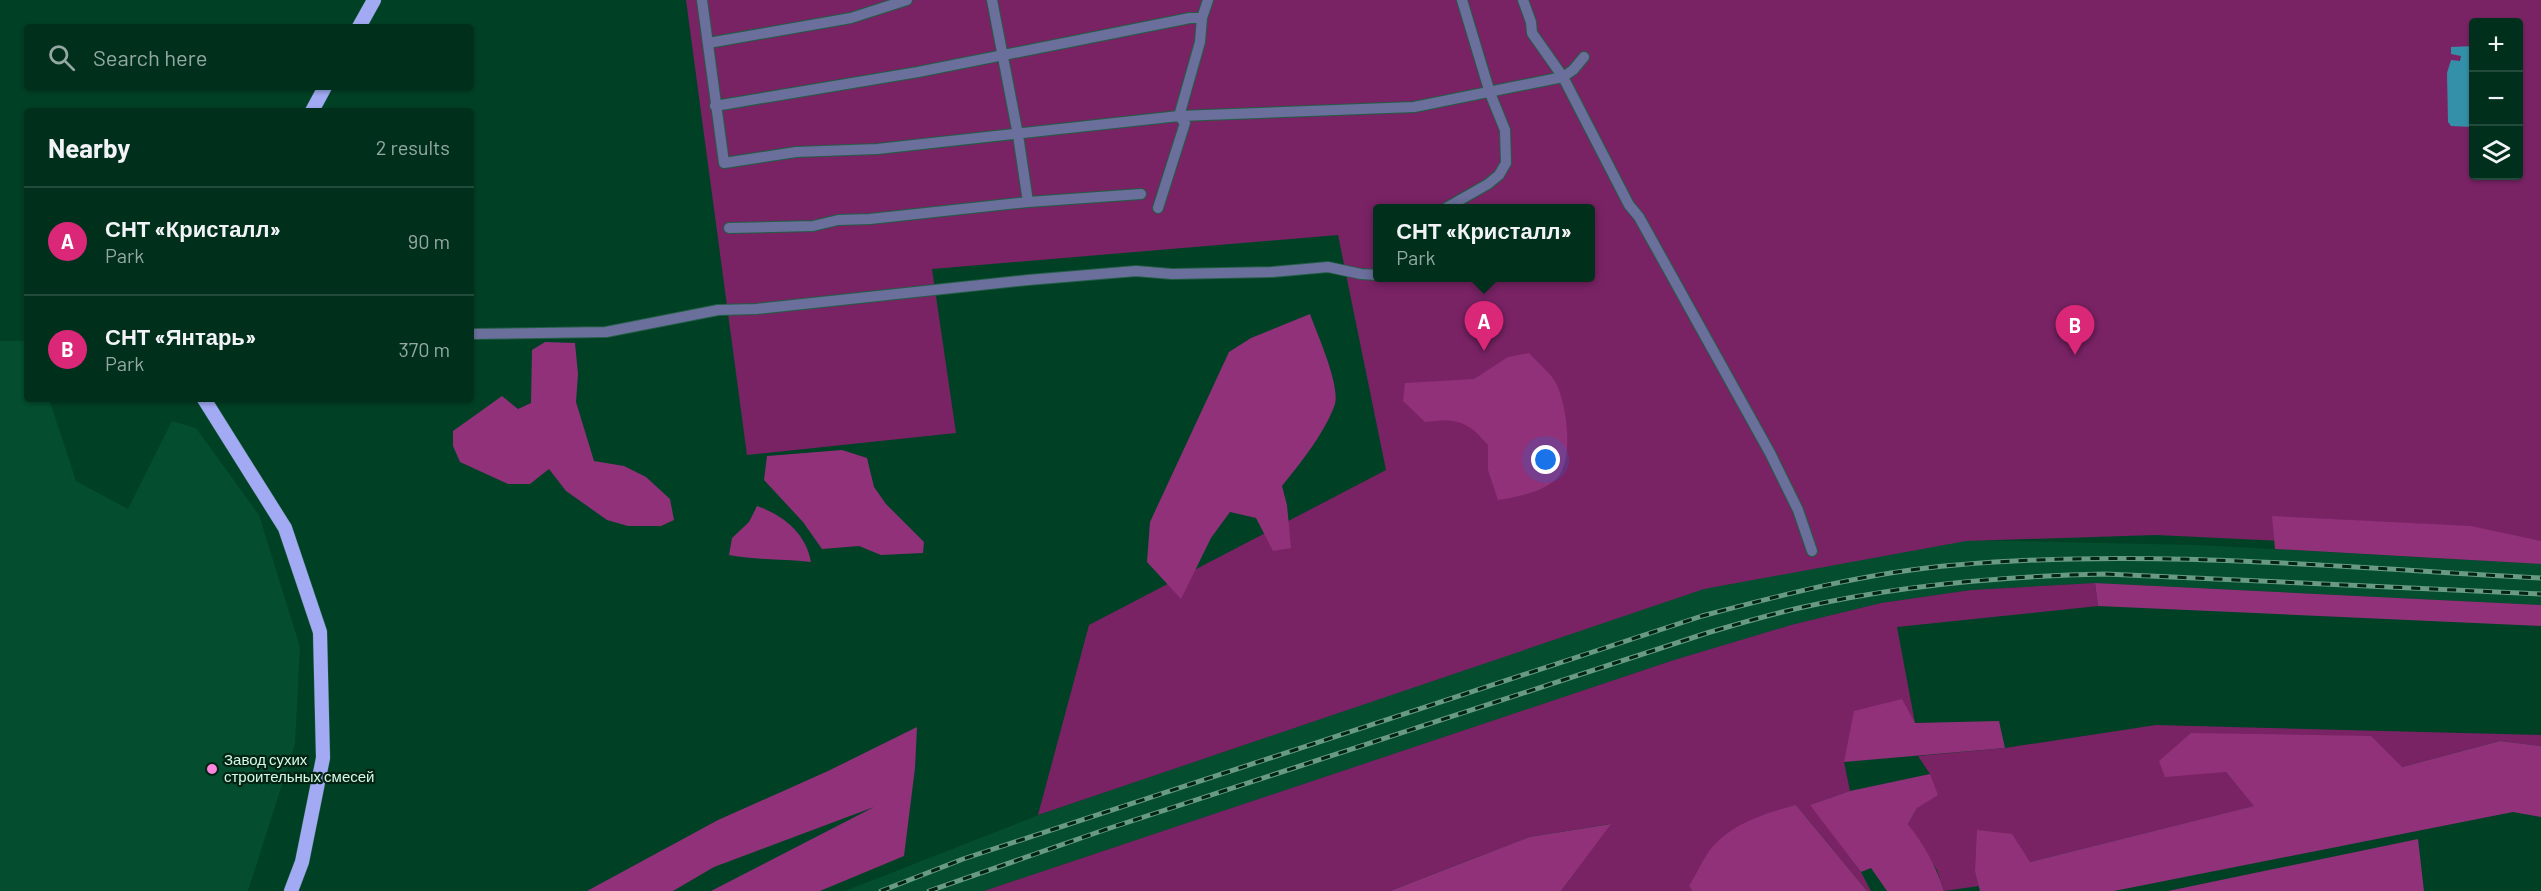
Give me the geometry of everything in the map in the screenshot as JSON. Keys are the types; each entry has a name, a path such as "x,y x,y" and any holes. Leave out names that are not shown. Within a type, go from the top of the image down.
{"main road":[{"path":"361,24 374,0"},
{"path":"314,108 323,90"},
{"path":"206,402 285,528 320,632 323,758 302,862 291,891"}],"street":[{"path":"702,0 724,163 796,152 877,149 1179,116 1414,106 1563,77 1573,70 1584,57"},
{"path":"708,43 850,18 908,0"},
{"path":"992,0 1018,135 1028,202"},
{"path":"1179,116 1200,42 1202,18 1208,0"},
{"path":"1453,204 1488,184 1499,175 1506,163 1505,130 1490,93 1462,0"},
{"path":"1523,0 1531,22 1532,33 1563,77 1629,205 1639,217 1770,453 1798,510 1812,551"},
{"path":"715,106 918,72 1190,18 1202,18"},
{"path":"1158,208 1185,123 1179,116"},
{"path":"729,228 813,226 838,220 1141,194"},
{"path":"474,334 606,332 718,310 756,309 1090,274 1136,271 1172,274 1272,272 1328,267 1373,275"}],"shaded area":[{"path":"686,0 2541,0 2541,553 2156,535 1966,541 1704,589 1038,815 1089,625 1386,470 1338,235 932,269 956,433 747,455"},
{"path":"1310,314 1331,372 1336,395 1331,414 1319,436 1282,486 1287,505 1291,548 1273,551 1256,518 1230,512 1211,538 1181,599 1147,562 1150,522 1229,352 1251,338"},
{"path":"0,341 24,341 24,402 50,402 76,481 128,509 172,421 196,428 259,515 300,647 295,744 248,891 0,891"},
{"path":"545,342 575,343 578,374 576,402 594,461 624,466 646,477 670,499 674,520 661,526 628,526 607,520 566,491 549,469 530,484 508,484 460,462 453,446 453,431 502,396 518,409 531,403 532,350"},
{"path":"1529,353 1552,377 1561,395 1567,434 1565,461 1561,472 1549,484 1528,494 1498,500 1488,470 1488,445 1474,430 1460,423 1445,420 1425,422 1403,401 1405,383 1474,379 1508,357"},
{"path":"842,450 867,458 874,487 886,504 924,542 923,553 881,555 859,546 822,549 803,522 764,480 767,456"},
{"path":"757,506 776,514 792,526 804,542 811,562 729,555 732,538 749,522"},
{"path":"2272,516 2471,526 2541,541 2541,564 2275,549"},
{"path":"1966,540 2199,545 2541,564 2541,605 2095,583 1971,590 1881,603 1791,625 1674,660 984,891 845,891 1044,813 1705,588"},
{"path":"2095,583 2098,606 1897,627 1915,723 1844,762 1850,791 1811,805 1861,872 1871,891 1867,891 1796,805 1689,886 1692,891 1561,891 1610,824 1529,837 1390,891 984,891 1674,660 1791,625 1881,603 1971,590"},
{"path":"2095,583 2541,605 2541,626 2098,606"},
{"path":"1902,699 1915,723 1999,721 2005,748 1844,762 1854,711"},
{"path":"2156,725 2541,735 2541,746 2500,741 2402,767 2226,772 2255,806 2030,862 1975,872 1979,886 1944,891 1937,870 1908,824 1930,774 1918,756 2005,748"},
{"path":"917,727 915,768 904,856 820,891 711,891 874,807 714,867 673,891 587,891 718,820 828,771"},
{"path":"2191,733 2371,736 2402,767 2500,741 2541,746 2541,817 2513,812 2114,891 1980,891 1975,872 1977,830 2012,834 2030,862 2254,806 2226,772 2165,777 2159,761"},
{"path":"1930,774 1938,795 1917,808 1908,824 1929,856 1944,891 1887,891 1871,868 1861,872 1810,805 1850,791"},
{"path":"1796,805 1867,891 1692,891 1689,886 1707,854 1718,841 1738,826"},
{"path":"1611,824 1561,891 1390,891 1529,837"},
{"path":"2418,839 2424,891 2168,891"}],"water":[{"path":"2469,46 2469,127 2451,126 2448,122 2447,73 2451,60 2460,61 2461,56 2451,54 2451,47"}],"railway":[{"path":"881,891 963,859 1702,616 1860,578 1956,565 2102,558 2248,561 2541,578"},
{"path":"929,891 1107,829 1707,633 1837,600 1952,583 2106,574 2541,594"}],"place":[{"name":"СНТ «Кристалл»","path":"1484,351"},
{"name":"СНТ «Янтарь»","path":"2075,355"},
{"name":"Завод сухих строительных смесей","path":"212,769"}]}
